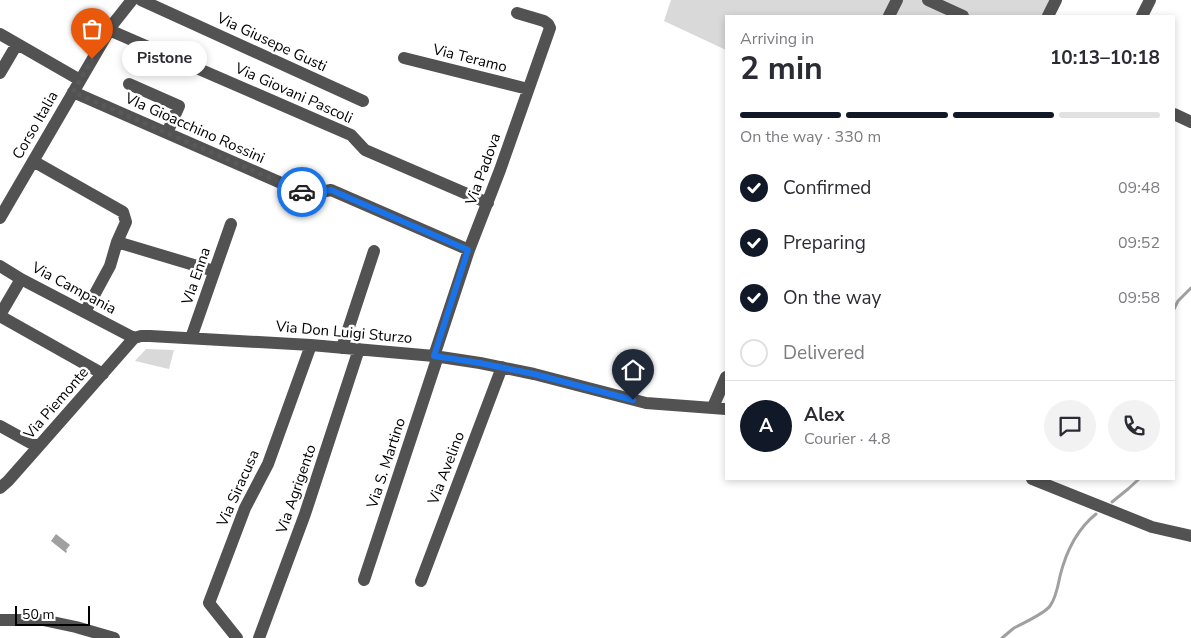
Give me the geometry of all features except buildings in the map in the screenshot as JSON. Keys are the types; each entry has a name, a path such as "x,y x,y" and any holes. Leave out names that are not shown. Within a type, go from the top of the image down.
{"street":[{"name":"Corso Italia","path":"0,218 113,24 132,0"},
{"name":"Via Giusepe Gusti","path":"141,0 363,101"},
{"path":"890,15 897,0"},
{"path":"928,0 961,15"},
{"path":"1048,15 1056,0"},
{"path":"1142,15 1150,0"},
{"name":"Via Padova","path":"436,356 468,250 488,203 550,28 544,21 517,13"},
{"name":"Via Giovani Pascoli","path":"110,30 351,135 365,150 488,203"},
{"path":"0,34 80,80"},
{"path":"0,73 17,44"},
{"name":"Via Teramo","path":"404,58 528,89"},
{"path":"129,84 179,106 167,133"},
{"name":"VIa Gioacchino Rossini","path":"73,92 311,196 315,193 331,190 468,250"},
{"path":"1175,114 1191,122"},
{"path":"33,161 123,212 126,222 117,242 110,266 85,312"},
{"name":"VIa Enna","path":"191,338 231,224"},
{"path":"117,242 214,271"},
{"path":"342,348 374,250"},
{"name":"Via Campania","path":"0,266 21,279 134,338"},
{"path":"21,279 0,316 103,374"},
{"name":"Via Don Luigi Sturzo","path":"134,338 150,336 311,345 436,356 534,374 646,403 725,408"},
{"name":"Via Piemonte","path":"3,482 38,447 134,338"},
{"name":"Via Siracusa","path":"236,638 209,603 245,508 268,464 311,345"},
{"name":"Via Agrigento","path":"259,638 305,514 359,349"},
{"name":"Via S. Martino","path":"364,580 436,356"},
{"name":"Via Avelino","path":"421,581 502,367"},
{"path":"713,407 725,379"},
{"path":"0,426 38,447"},
{"path":"1034,480 1152,527 1191,536"},
{"path":"0,620 43,620 114,638"}],"shaded area":[{"path":"671,0 1056,0 1048,15 725,15 725,50 664,21"},
{"path":"146,349 174,350 169,369 135,361"},
{"path":"56,534 70,545 66,553 51,541"}],"waterway":[{"path":"1175,307 1178,301 1191,288"},
{"path":"1112,502 1138,480"},
{"path":"1002,638 1014,628 1050,606 1055,596 1062,567 1069,550 1077,534 1096,514"}],"way so far":[{"path":"92,59 73,92 302,192"}],"place":[{"name":"Pistone","path":"92,59"}],"route":[{"path":"302,192 311,196 315,193 331,190 468,250 434,356 534,374 633,400"}]}
